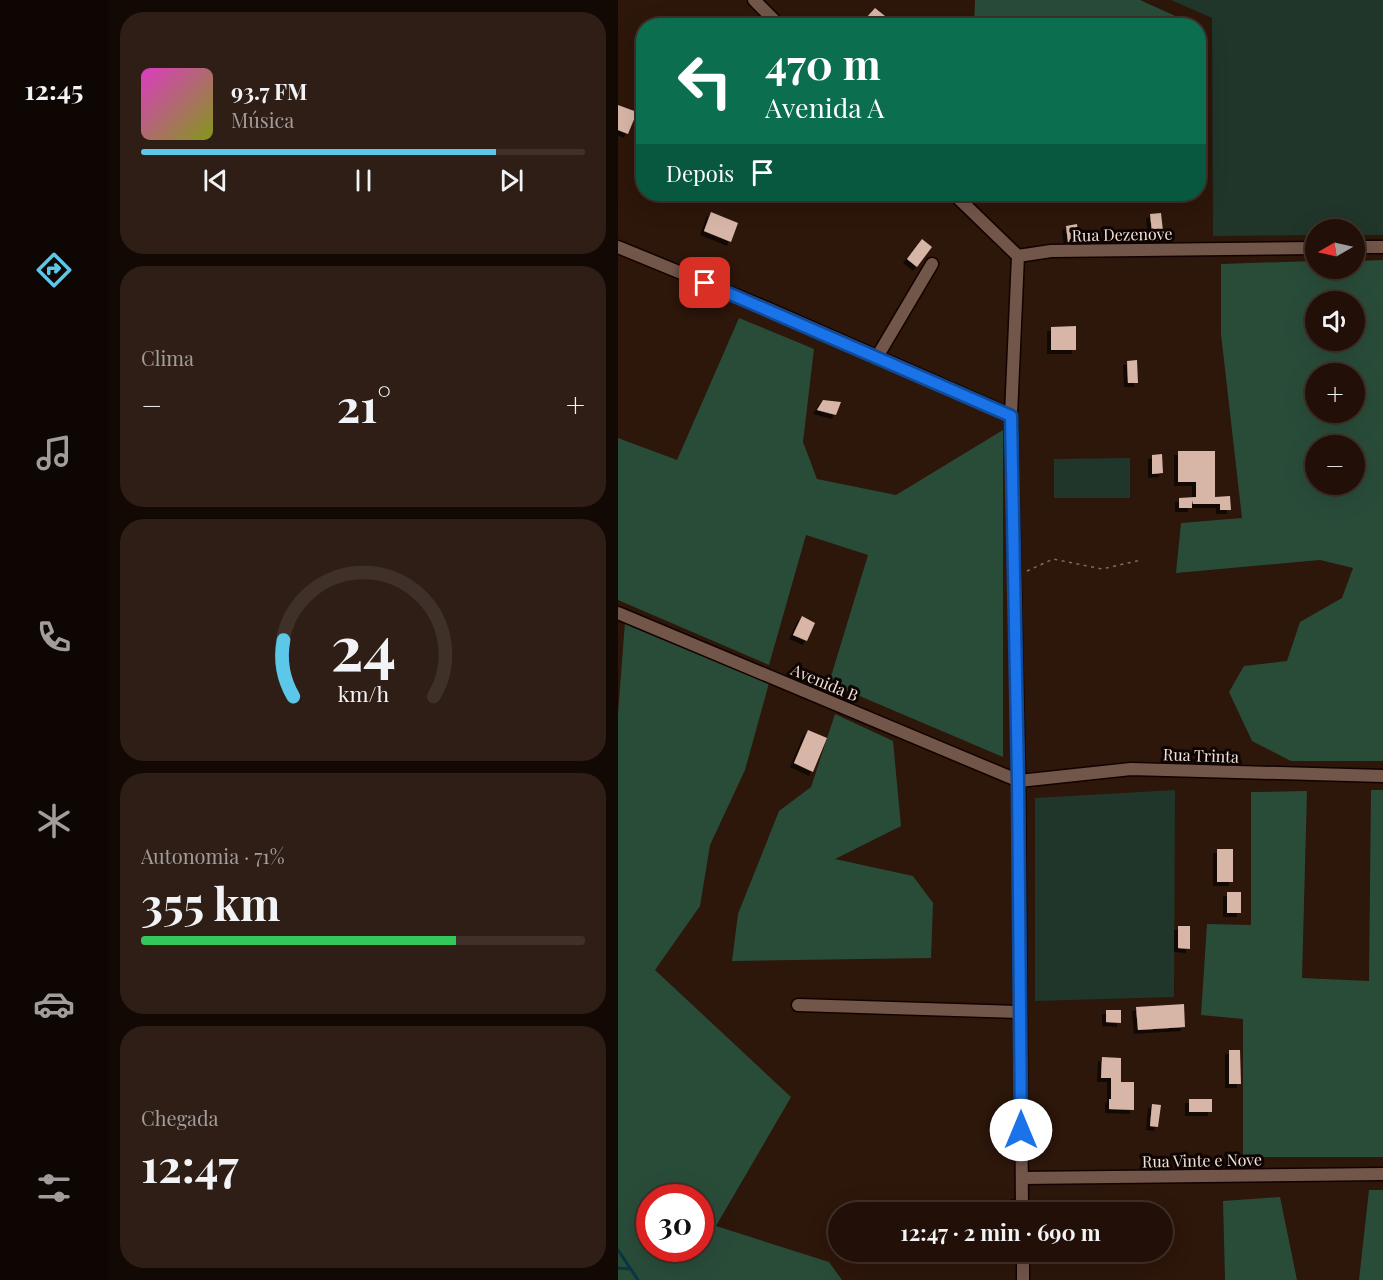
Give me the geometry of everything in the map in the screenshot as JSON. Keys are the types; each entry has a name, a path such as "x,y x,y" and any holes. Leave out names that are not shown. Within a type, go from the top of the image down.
{"street":[{"path":"754,0 772,18"},
{"path":"961,201 1018,256 1011,416 1018,781 1022,1202"},
{"path":"618,247 1011,416"},
{"path":"1365,248 1383,247"},
{"name":"Rua Dezenove","path":"1018,256 1052,251 1305,248"},
{"path":"877,357 932,264"},
{"name":"Avenida B","path":"618,613 1018,781"},
{"name":"Rua Trinta","path":"1018,781 1131,769 1383,776"},
{"path":"798,1005 1021,1012"},
{"name":"Rua Vinte e Nove","path":"1022,1178 1383,1174"},
{"path":"1023,1262 1023,1280"}],"path":[{"path":"1014,571 1026,572 1053,559 1102,569 1141,560"}],"green space":[{"path":"975,0 1140,0 1180,18 974,18"},
{"path":"1171,0 1383,0 1383,235 1365,235 1365,219 1305,219 1305,235 1213,236 1212,18"},
{"path":"1383,260 1383,761 1291,761 1252,741 1229,692 1244,666 1287,661 1300,622 1342,598 1353,568 1320,560 1176,573 1181,523 1242,518 1221,334 1221,264 1305,261 1305,279 1365,279 1365,261"},
{"path":"739,318 814,349 803,442 817,479 896,495 1003,430 1003,757 829,683 868,555 806,535 769,665 618,600 618,438 677,460"},
{"path":"1130,458 1130,498 1054,498 1054,459"},
{"path":"625,622 769,683 745,770 710,845 700,906 655,970 791,1097 716,1226 829,1262 842,1280 618,1280 618,714"},
{"path":"835,714 893,741 901,826 835,859 913,876 933,903 931,958 732,961 738,914 779,811 811,787"},
{"path":"1175,790 1174,997 1035,1001 1035,798"},
{"path":"1371,790 1383,790 1383,1157 1243,1157 1243,1019 1201,1015 1207,924 1251,925 1251,792 1307,791 1302,978 1369,981"},
{"path":"1369,1190 1383,1190 1383,1280 1359,1280"},
{"path":"1280,1197 1297,1280 1225,1280 1223,1201"}],"building":[{"path":"875,8 885,16 883,18 866,18"},
{"path":"618,105 636,112 628,134 618,130"},
{"path":"711,212 738,223 731,242 704,231"},
{"path":"1161,213 1164,240 1153,241 1150,214"},
{"path":"1077,224 1079,240 1068,242 1066,226"},
{"path":"922,239 932,247 917,267 907,259"},
{"path":"1076,326 1076,350 1051,350 1051,327"},
{"path":"1137,360 1138,383 1128,383 1127,361"},
{"path":"823,400 841,402 836,415 817,410"},
{"path":"1178,451 1215,451 1215,497 1230,496 1231,510 1220,510 1220,504 1193,504 1192,500 1192,508 1179,508 1179,498 1196,497 1196,482 1178,482"},
{"path":"1162,454 1163,473 1152,474 1152,455"},
{"path":"802,616 815,623 807,641 793,635"},
{"path":"808,730 827,738 813,772 794,763"},
{"path":"1217,849 1233,849 1233,882 1217,882"},
{"path":"1227,892 1241,892 1241,913 1227,913"},
{"path":"1178,926 1190,926 1190,949 1178,948"},
{"path":"1184,1004 1185,1027 1138,1030 1136,1007"},
{"path":"1106,1010 1121,1010 1121,1023 1106,1022"},
{"path":"1229,1050 1240,1050 1241,1084 1229,1084"},
{"path":"1102,1057 1121,1058 1121,1082 1134,1082 1134,1110 1109,1109 1111,1078 1101,1078"},
{"path":"1189,1099 1212,1099 1212,1112 1189,1112"},
{"path":"1152,1104 1161,1105 1158,1127 1150,1126"}],"waterway":[{"path":"618,1250 638,1280"},
{"path":"618,1268 630,1269"}],"route":[{"path":"705,283 1011,416 1018,781 1021,1130"}]}
